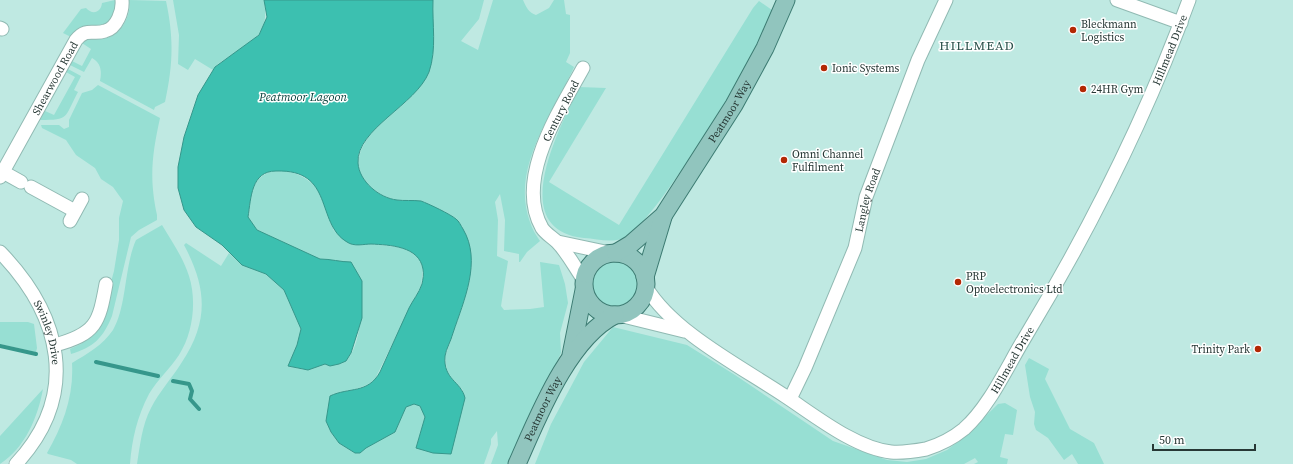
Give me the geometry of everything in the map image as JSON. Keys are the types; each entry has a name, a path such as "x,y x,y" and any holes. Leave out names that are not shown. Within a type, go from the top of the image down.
{"main road":[{"name":"Peatmoor Way","path":"613,253 631,244 663,216 734,105 765,48 786,0"},
{"name":"Peatmoor Way","path":"646,282 663,216"},
{"path":"613,253 626,255 636,262 646,282 644,296 636,307 625,314 606,314 594,308 586,297 584,285 587,270 595,260 613,253"},
{"name":"Peatmoor Way","path":"571,355 584,285"},
{"name":"Peatmoor Way","path":"517,464 537,420 571,355 601,324 617,315"}],"street":[{"name":"Shearwood Road","path":"2,175 76,40 86,32 104,32 110,29 115,24 122,11 122,0"},
{"name":"Langley Road","path":"790,399 805,368 855,248 866,197 918,60 946,0"},
{"path":"1117,0 1181,24"},
{"name":"Hillmead Drive","path":"646,282 657,302 685,331 849,436 872,447 891,452 927,448 953,437 965,428 982,406 1019,348 1089,226 1138,124 1181,24 1189,0"},
{"name":"Century Road","path":"583,68 556,116 542,148 534,187 533,200 539,222 546,234 558,242 613,253"},
{"path":"2,175 26,184 73,216 82,199"},
{"name":"Century Road","path":"558,242 584,285"},
{"name":"Swinley Drive","path":"0,252 20,274 36,297 48,322 55,345 56,373 50,407 35,440 16,464"},
{"path":"55,345 78,338 94,326 100,314 106,284"},
{"name":"Hillmead Drive","path":"617,315 685,331"}],"shaded area":[{"path":"115,0 115,10 112,18 107,24 83,27 71,37 63,33 81,9 86,8 91,12 96,12 100,9 102,3"},
{"path":"129,0 166,1 169,14 172,52 170,76 165,102 155,107 154,110 100,81 101,74 99,65 92,58 84,72 70,65 72,61 82,66 91,49 82,43 87,39 106,38 121,29 129,12"},
{"path":"173,0 264,0 265,20 260,33 255,38 220,63 213,70 195,59 188,70 178,64 179,35"},
{"path":"433,0 484,0 479,19 461,41 478,50 493,0 523,0 531,13 536,15 549,8 554,0 564,0 566,14 570,15 570,53 566,62 574,67 537,142 525,182 525,202 530,222 540,241 527,252 520,262 519,254 504,251 505,220 500,194 495,202 498,220 497,256 508,261 501,306 504,310 544,307 540,262 559,265 565,284 568,303 560,333 561,353 509,464 491,464 498,445 497,431 491,439 491,444 484,464 137,464 145,421 158,396 191,347 201,318 201,290 192,261 184,245 186,243 221,266 229,253 242,265 266,274 284,290 301,329 297,345 288,366 307,369 322,364 339,364 351,355 355,346 360,324 362,281 347,269 332,261 320,259 257,230 248,217 251,195 255,184 262,176 271,172 290,172 300,175 316,187 324,199 334,231 361,245 371,244 405,248 420,259 423,268 421,286 375,379 365,386 330,396 331,432 339,443 354,453 360,453 366,448 395,432 406,407 414,404 420,406 425,417 416,448 463,390 453,382 447,371 445,356 453,335 457,219 421,201 395,200 383,196 366,184 359,171 358,161 361,150 371,131 407,101 433,59"},
{"path":"759,1 772,10 750,59 726,101 683,168 644,220 630,234 614,240 584,238 560,231 547,217 543,197 545,174 561,126 579,87 606,88 549,182 619,225 753,8"},
{"path":"68,69 81,76 74,90 78,92 68,112 62,118 40,120 45,111 54,115 75,77 66,72"},
{"path":"98,85 160,118 152,166 157,220 139,230 131,237 109,324 97,341 92,345 71,354 70,349 81,344 99,325 114,271 119,240 119,218 123,201 113,187 101,179 95,168 76,155 66,140 42,128 41,125 59,125 64,129 69,127 69,120 82,93 92,90"},
{"path":"162,225 187,269 193,296 192,317 188,337 184,346 172,365 152,389 141,411 132,446 130,464 77,464 71,460 48,454 47,453 58,432 69,399 72,363 100,345 113,330 121,310 129,262 136,240"},
{"path":"611,262 619,262 624,263 631,268 636,275 636,293 631,300 624,305 611,306 603,303 596,296 593,288 593,280 596,272 603,265"},
{"path":"0,322 28,322 34,324 37,348 36,352 0,344"},
{"path":"613,327 687,345 735,375 833,441 887,460 907,462 926,459 947,450 963,438 998,404 1005,403 1017,410 1013,435 1005,434 1000,457 1008,459 1007,464 974,464 978,462 975,458 964,464 535,464 551,424 584,362"},
{"path":"1029,358 1049,369 1045,379 1070,429 1094,443 1104,464 1078,464 1072,454 1064,460 1048,438 1036,430 1034,424 1035,412 1030,397 1025,365"},
{"path":"43,389 38,410 29,431 17,449 0,464 0,436"}],"water":[{"name":"Peatmoor Lagoon","path":"264,0 433,0 434,45 429,72 422,84 412,95 366,139 360,151 358,163 362,176 371,188 390,199 421,201 444,212 458,221 468,241 471,254 469,281 462,307 445,356 445,364 449,375 463,392 465,398 451,454 433,453 416,448 425,417 420,406 414,404 406,407 395,432 366,448 360,453 355,453 339,443 331,432 326,421 330,396 364,387 370,384 380,372 409,308 422,284 423,269 416,256 410,251 395,246 371,244 356,245 347,242 337,233 331,223 316,188 307,179 295,173 276,171 268,172 257,181 252,194 248,217 257,230 320,259 351,262 362,281 362,318 351,353 346,361 339,364 330,366 325,364 308,370 288,366 297,345 301,329 284,290 266,274 242,265 222,245 196,227 184,210 178,188 178,167 184,137 198,95 215,67 259,35 267,17"}],"waterway":[{"path":"0,346 36,354"},
{"path":"96,362 158,376"},
{"path":"173,381 189,384 192,391 190,399 199,409"}],"place":[{"name":"Bleckmann Logistics","path":"1073,30"},
{"name":"Ionic Systems","path":"824,68"},
{"name":"24HR Gym","path":"1083,89"},
{"name":"Omni Channel Fulfilment","path":"784,160"},
{"name":"PRP Optoelectronics Ltd","path":"958,282"},
{"name":"Trinity Park","path":"1258,349"}],"district":[{"name":"HILLMEAD","path":"977,45"}]}
